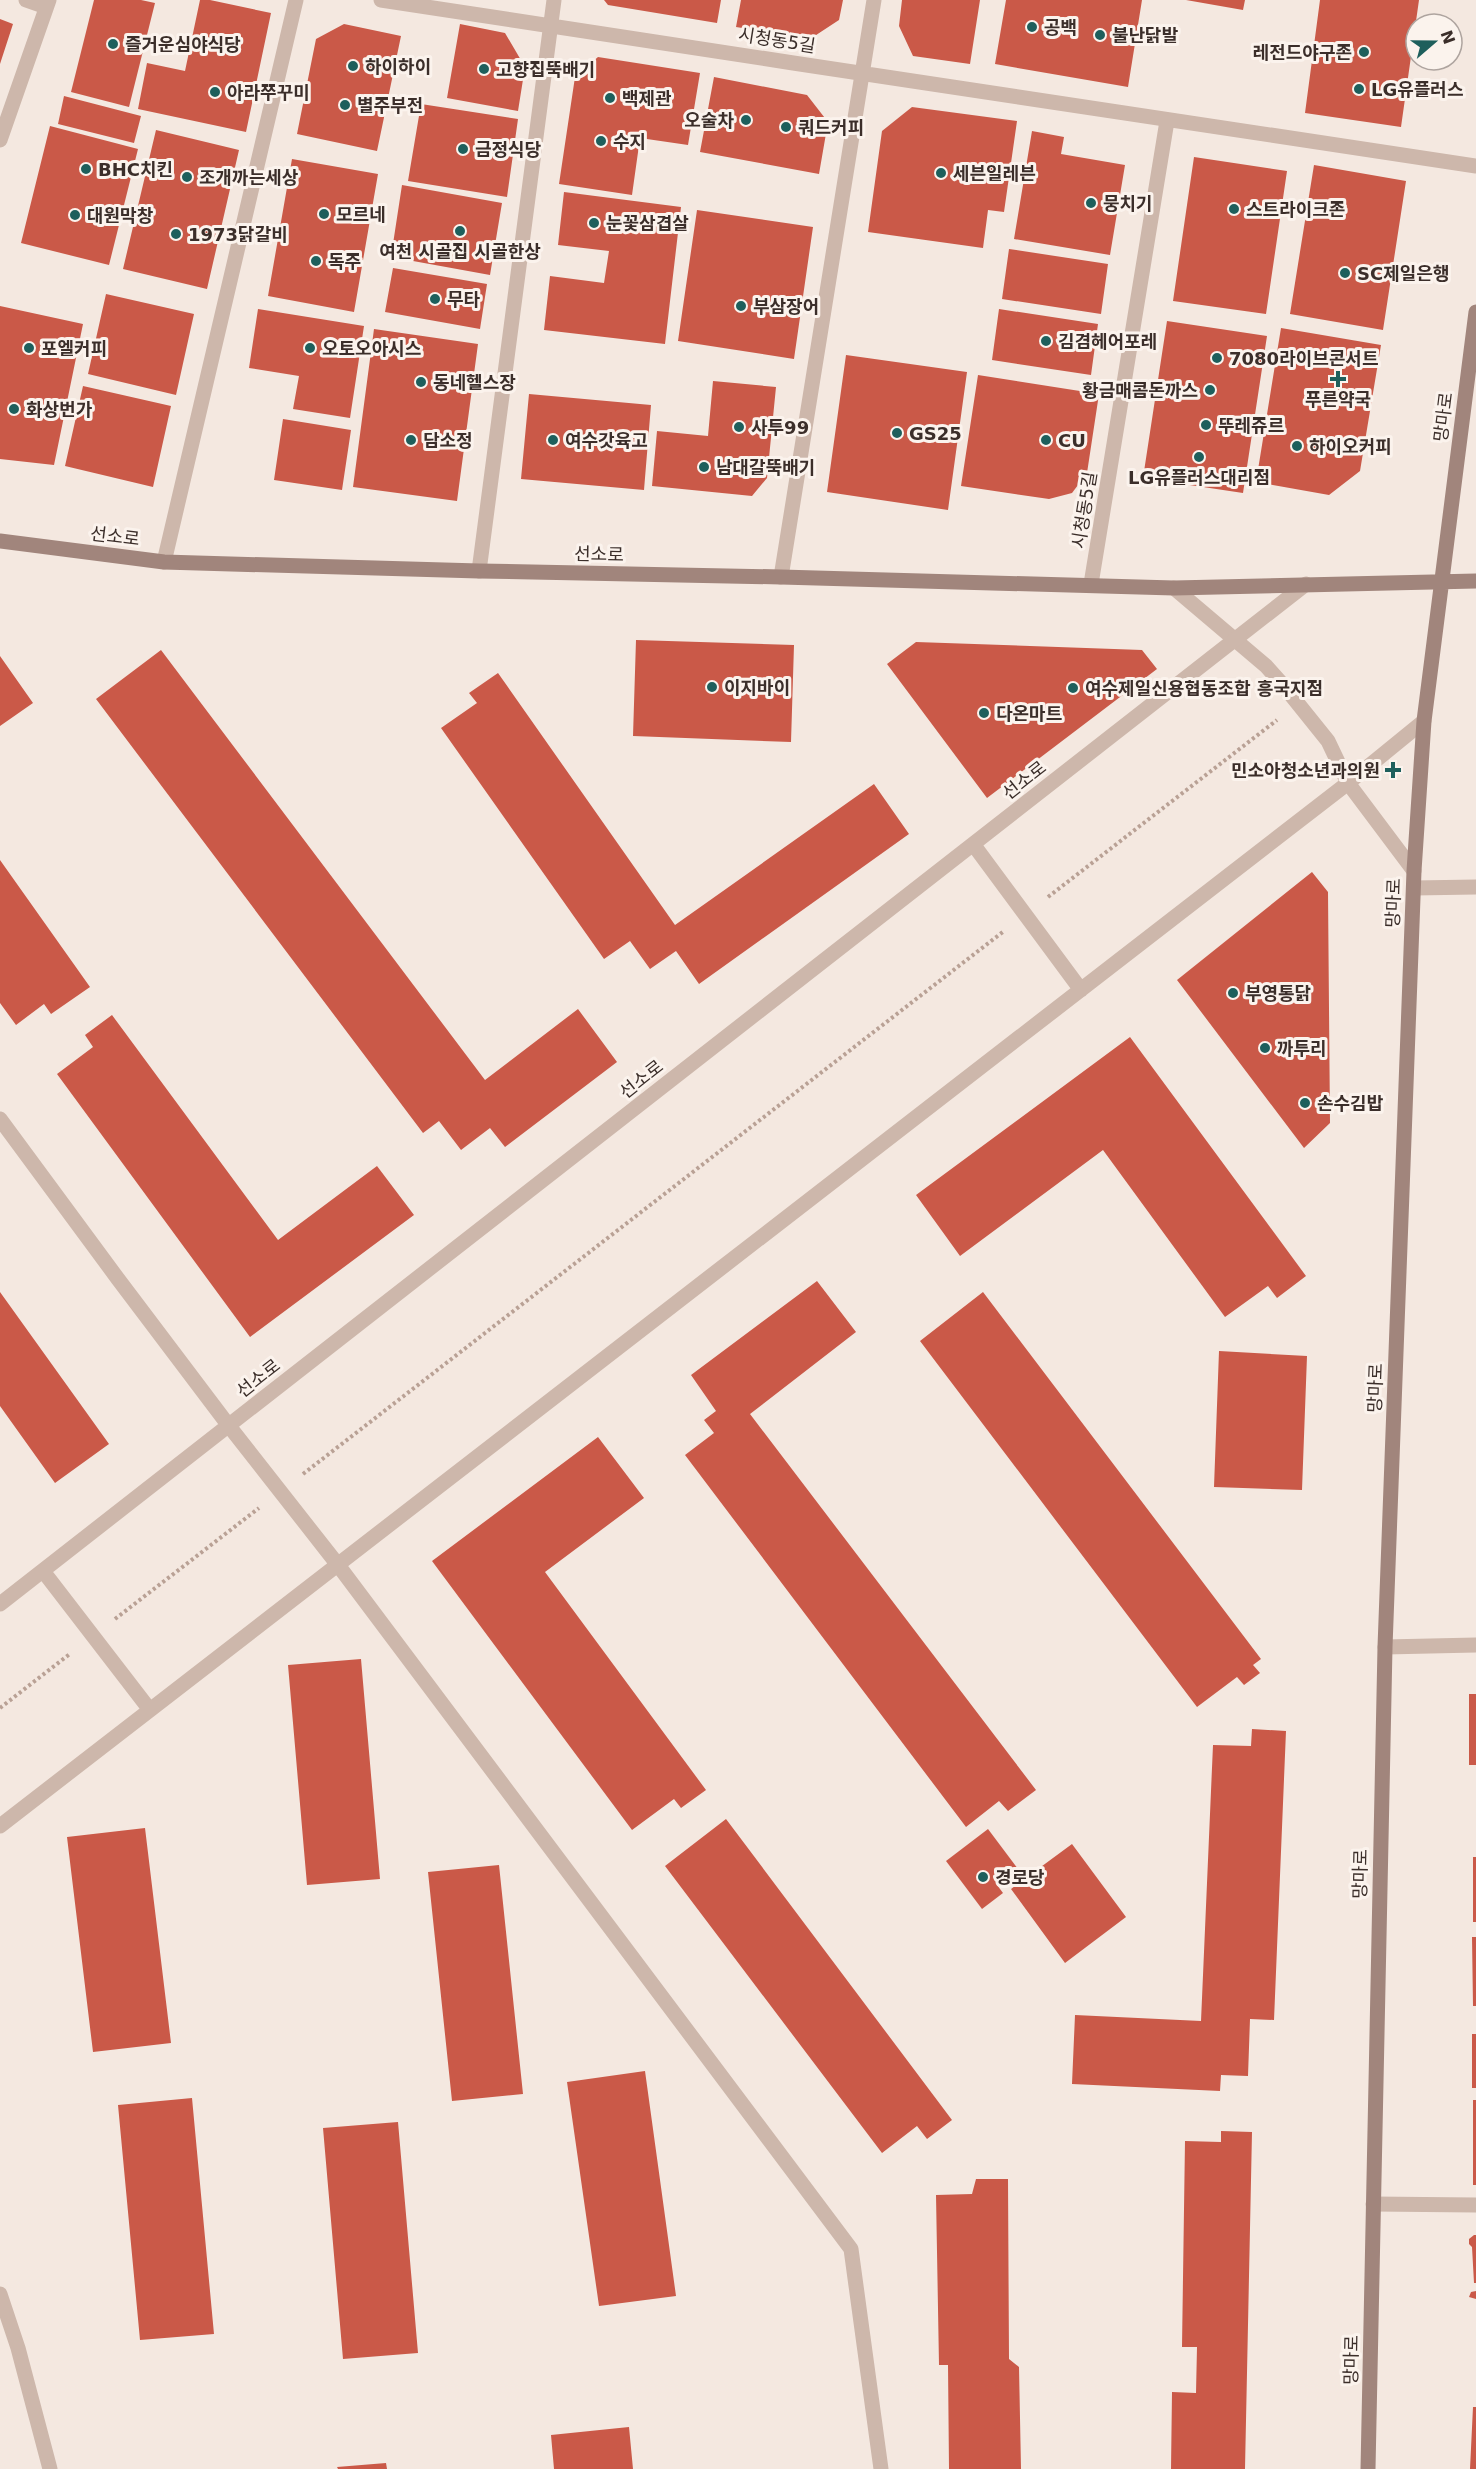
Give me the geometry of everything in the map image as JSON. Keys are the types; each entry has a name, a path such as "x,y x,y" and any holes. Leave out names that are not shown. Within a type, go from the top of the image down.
{"street":[{"path":"0,140 47,3 26,0"},
{"path":"164,562 297,0"},
{"name":"시청동5길","path":"381,0 862,72 1167,122 1476,166"},
{"path":"479,572 554,0"},
{"path":"781,577 874,0"},
{"name":"시청동5길","path":"1091,584 1167,122"},
{"name":"망마로","path":"1368,2469 1385,1647 1414,871 1424,721 1476,312"},
{"name":"선소로","path":"0,541 164,562 479,572 1091,584 1174,588 1476,581"},
{"name":"선소로","path":"0,1604 1306,584"},
{"path":"1174,588 1266,666 1299,703 1328,741 1348,783 1414,871"},
{"path":"0,1826 1348,783 1424,721"},
{"path":"973,844 1081,990"},
{"path":"1414,888 1476,887"},
{"path":"0,1119 229,1426 338,1564 851,2249 881,2469"},
{"path":"43,1571 150,1710"},
{"path":"1385,1647 1476,1645"},
{"path":"1373,2204 1476,2205"},
{"path":"0,2294 18,2348 50,2469"}],"path":[{"path":"0,1708 1299,703"}],"building":[{"path":"94,0 141,0 155,3 129,107 71,92"},
{"path":"200,0 210,0 271,13 246,132 138,109 147,63 185,71"},
{"path":"604,0 721,0 717,23 608,5"},
{"path":"741,0 843,0 839,20 810,39 736,27"},
{"path":"902,0 980,0 970,64 913,56 899,26"},
{"path":"1006,0 1142,0 1128,87 995,64"},
{"path":"1186,0 1245,0 1243,10"},
{"path":"1320,0 1419,0 1417,12 1404,12 1404,72 1409,72 1401,127 1305,113"},
{"path":"0,19 13,24 0,64"},
{"path":"344,24 401,36 377,151 297,134 316,39"},
{"path":"460,24 505,33 525,67 518,111 447,98"},
{"path":"598,57 700,73 688,145 640,138 632,195 559,184 575,77"},
{"path":"714,77 807,95 828,122 819,174 700,152"},
{"path":"64,96 141,116 134,143 58,124"},
{"path":"421,104 518,119 507,197 408,181"},
{"path":"912,107 1017,121 1004,212 988,210 983,248 868,232 882,131"},
{"path":"50,126 138,149 109,265 21,243"},
{"path":"156,130 239,150 207,289 123,269"},
{"path":"1032,131 1064,137 1061,154 1125,165 1110,255 1014,239"},
{"path":"1194,157 1287,171 1266,314 1173,301"},
{"path":"292,159 378,174 354,312 268,296"},
{"path":"1314,165 1406,181 1383,330 1290,314"},
{"path":"402,185 502,203 490,275 391,257"},
{"path":"564,192 681,207 665,344 544,330 550,276 604,283 609,251 558,245"},
{"path":"697,210 813,227 794,359 678,341"},
{"path":"1009,249 1108,264 1101,314 1002,299"},
{"path":"393,268 487,284 480,329 385,312"},
{"path":"106,294 194,314 176,395 88,374"},
{"path":"0,306 83,324 54,465 0,459"},
{"path":"258,309 364,326 350,418 293,409 299,376 249,368"},
{"path":"999,309 1098,324 1091,375 992,360"},
{"path":"1167,321 1267,336 1243,493 1143,478"},
{"path":"1281,328 1381,345 1360,471 1329,495 1256,482"},
{"path":"374,329 478,344 457,501 353,487"},
{"path":"846,355 967,372 948,510 827,492"},
{"path":"978,375 1099,394 1087,473 1072,493 1049,499 961,486"},
{"path":"713,381 776,387 767,478 752,496 652,486 657,431 708,436"},
{"path":"83,386 171,406 153,487 65,466"},
{"path":"529,394 651,405 644,490 521,479"},
{"path":"283,419 351,430 342,490 274,480"},
{"path":"636,640 794,645 791,742 633,736"},
{"path":"916,642 1142,650 1157,669 987,798 887,664"},
{"path":"161,650 485,1080 578,1009 617,1062 505,1147 490,1128 461,1150 439,1121 423,1133 96,699"},
{"path":"0,656 33,703 0,726"},
{"path":"498,673 675,925 874,784 909,834 699,984 676,951 650,969 630,941 604,959 441,728 477,703 469,693"},
{"path":"0,860 90,987 51,1014 44,1004 16,1025 0,1003"},
{"path":"1312,872 1328,892 1330,1123 1304,1148 1177,980"},
{"path":"112,1015 278,1240 377,1166 414,1215 250,1337 57,1074 93,1047 85,1035"},
{"path":"1130,1037 1306,1276 1277,1298 1268,1286 1225,1317 1103,1150 960,1256 916,1195"},
{"path":"817,1281 856,1332 750,1414 1036,1790 1008,1811 999,1801 966,1827 685,1455 714,1433 704,1420 716,1411 691,1375"},
{"path":"0,1292 109,1444 55,1483 0,1406"},
{"path":"983,1292 1261,1659 1253,1665 1260,1673 1244,1685 1237,1677 1197,1707 920,1341"},
{"path":"1219,1351 1307,1356 1302,1490 1214,1487"},
{"path":"598,1437 644,1498 545,1572 706,1790 681,1808 674,1799 632,1830 432,1561"},
{"path":"361,1659 380,1879 307,1885 288,1665"},
{"path":"1469,1694 1476,1694 1476,1765 1469,1765"},
{"path":"1252,1729 1286,1731 1274,2020 1250,2019 1248,2076 1221,2075 1220,2091 1072,2084 1075,2015 1201,2021 1213,1745 1251,1746"},
{"path":"726,1819 952,2120 927,2139 917,2126 882,2153 665,1866"},
{"path":"145,1828 171,2043 93,2052 67,1837"},
{"name":"경로당","path":"988,1829 1018,1869 997,1885 1003,1893 982,1909 946,1861"},
{"path":"1072,1844 1126,1917 1065,1963 1011,1889"},
{"path":"1473,1857 1476,1857 1476,1922 1473,1922"},
{"path":"499,1865 523,2094 452,2101 428,1872"},
{"path":"1472,1937 1476,1937 1476,2006 1473,2006"},
{"path":"1472,2034 1476,2034 1476,2088 1472,2088"},
{"path":"645,2071 676,2296 599,2306 567,2082"},
{"path":"192,2098 214,2334 140,2340 118,2105"},
{"path":"1473,2100 1476,2100 1476,2185 1473,2185"},
{"path":"398,2122 418,2353 343,2359 323,2128"},
{"path":"1221,2131 1252,2132 1245,2469 1171,2469 1172,2392 1196,2393 1197,2347 1182,2347 1185,2141 1221,2142"},
{"path":"976,2179 1008,2179 1009,2359 1019,2367 1021,2469 949,2469 948,2365 939,2365 936,2195 972,2194"},
{"path":"1476,2235 1476,2283 1474,2283 1472,2247 1469,2244 1469,2239"},
{"path":"1476,2291 1476,2299 1469,2297 1471,2292"},
{"path":"1473,2407 1476,2407 1476,2469 1470,2469"},
{"path":"629,2427 633,2469 554,2469 551,2435"},
{"path":"386,2463 387,2469 338,2469 337,2467"}],"place":[{"name":"공백","path":"1032,27"},
{"name":"불난닭발","path":"1100,35"},
{"name":"즐거운심야식당","path":"113,44"},
{"name":"레전드야구존","path":"1364,52"},
{"name":"하이하이","path":"353,66"},
{"name":"고향집뚝배기","path":"484,69"},
{"name":"LG유플러스","path":"1359,89"},
{"name":"아라쭈꾸미","path":"215,92"},
{"name":"백제관","path":"610,98"},
{"name":"별주부전","path":"345,105"},
{"name":"오술차","path":"746,120"},
{"name":"쿼드커피","path":"786,127"},
{"name":"수지","path":"601,141"},
{"name":"금정식당","path":"463,149"},
{"name":"BHC치킨","path":"86,169"},
{"name":"세븐일레븐","path":"941,173"},
{"name":"조개까는세상","path":"187,177"},
{"name":"뭉치기","path":"1091,203"},
{"name":"스트라이크존","path":"1234,209"},
{"name":"모르네","path":"324,214"},
{"name":"대원막창","path":"75,215"},
{"name":"눈꽃삼겹살","path":"594,223"},
{"name":"여천 시골집 시골한상","path":"460,231"},
{"name":"1973닭갈비","path":"176,234"},
{"name":"독주","path":"316,261"},
{"name":"SC제일은행","path":"1345,273"},
{"name":"무타","path":"435,299"},
{"name":"부삼장어","path":"741,306"},
{"name":"김겸헤어포레","path":"1046,341"},
{"name":"포엘커피","path":"29,348"},
{"name":"오토오아시스","path":"310,348"},
{"name":"7080라이브콘서트","path":"1217,358"},
{"name":"푸른약국","path":"1338,379"},
{"name":"동네헬스장","path":"421,382"},
{"name":"황금매콤돈까스","path":"1210,390"},
{"name":"화상번가","path":"14,409"},
{"name":"뚜레쥬르","path":"1206,425"},
{"name":"사투99","path":"739,427"},
{"name":"GS25","path":"897,433"},
{"name":"담소정","path":"411,440"},
{"name":"여수갓육고","path":"553,440"},
{"name":"CU","path":"1046,440"},
{"name":"하이오커피","path":"1297,446"},
{"name":"LG유플러스대리점","path":"1199,457"},
{"name":"남대갈뚝배기","path":"704,467"},
{"name":"이지바이","path":"712,687"},
{"name":"여수제일신용협동조합 흥국지점","path":"1073,688"},
{"name":"다온마트","path":"984,713"},
{"name":"민소아청소년과의원","path":"1393,770"},
{"name":"부영통닭","path":"1233,993"},
{"name":"까투리","path":"1265,1048"},
{"name":"손수김밥","path":"1305,1103"},
{"name":"경로당","path":"983,1877"}]}
